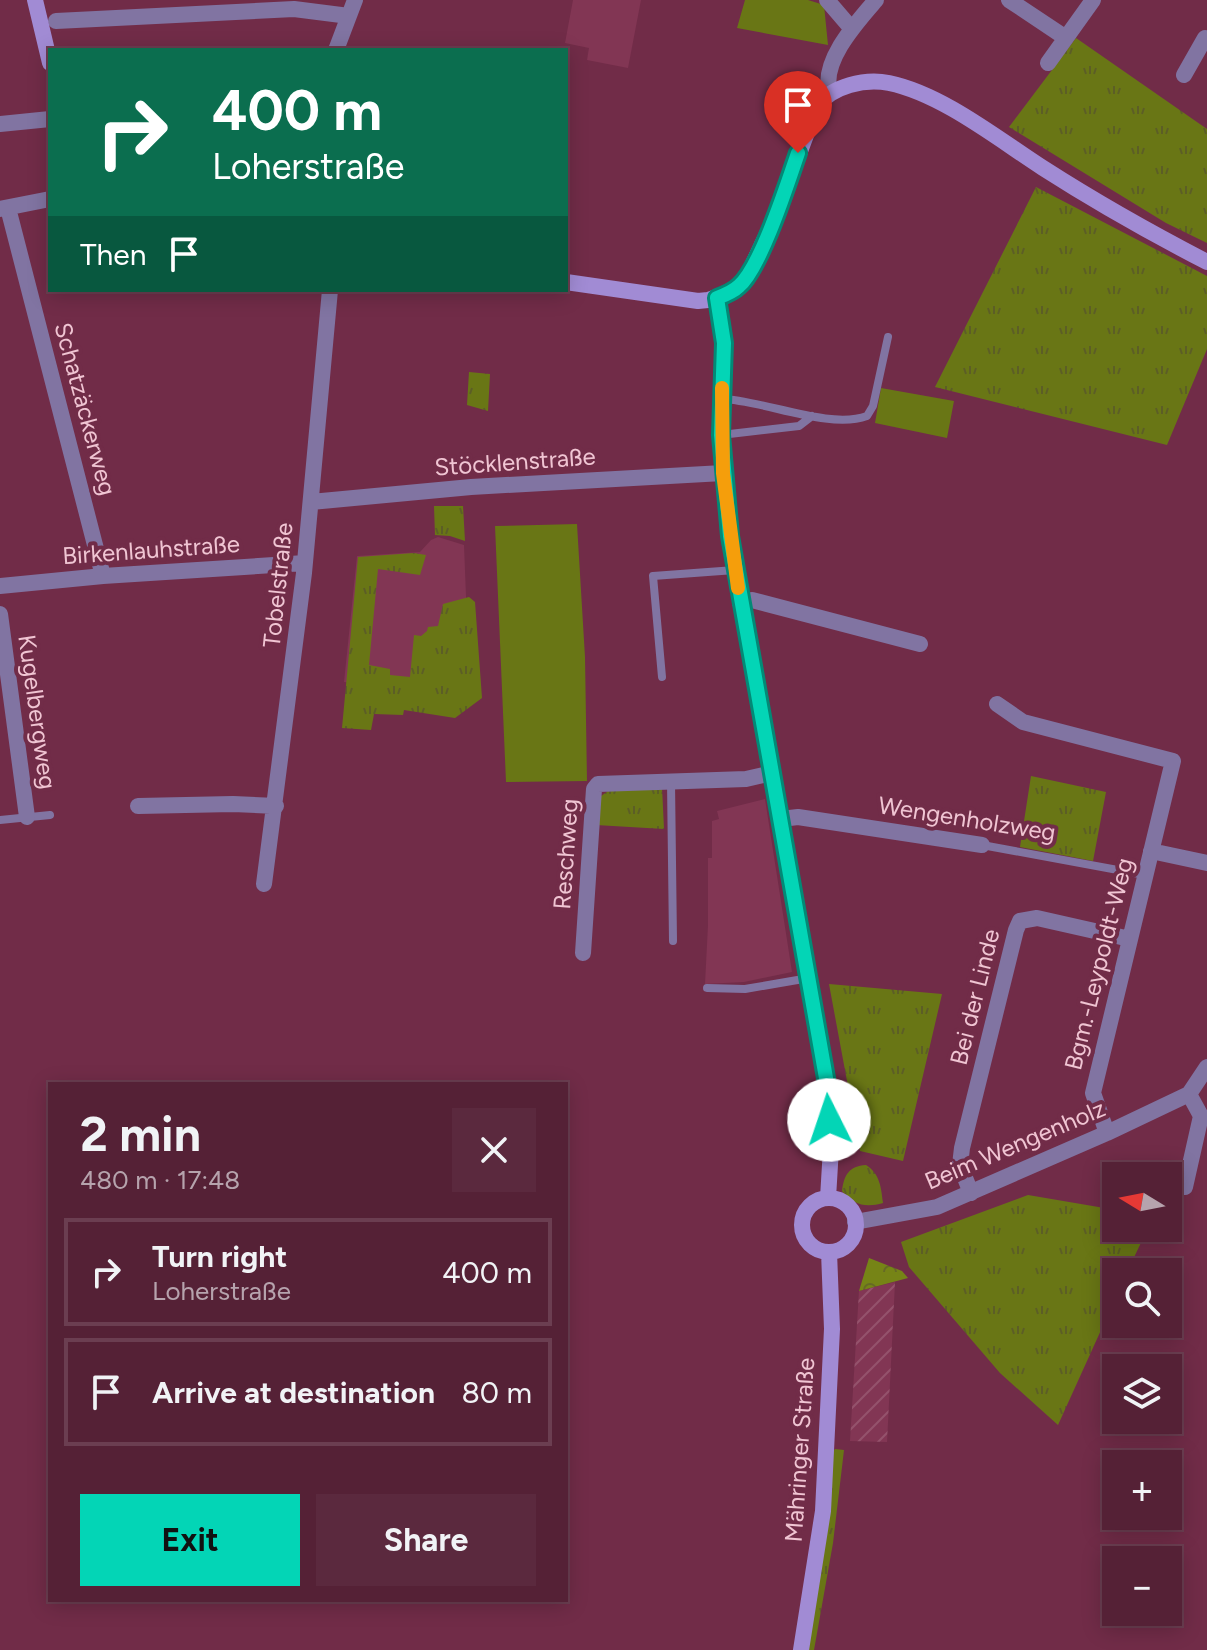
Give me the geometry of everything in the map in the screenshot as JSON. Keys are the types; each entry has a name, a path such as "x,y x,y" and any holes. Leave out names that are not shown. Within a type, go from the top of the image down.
{"street":[{"path":"35,0 48,55"},
{"path":"827,0 851,28"},
{"path":"830,93 828,76 832,63 851,28 876,0"},
{"path":"1009,0 1066,38"},
{"path":"1048,63 1093,0"},
{"path":"56,21 352,8 337,48"},
{"path":"1184,75 1206,37"},
{"path":"568,282 698,301 731,292 746,279 781,203 811,115 830,93 872,82 907,88 973,122 1040,167 1154,235 1207,262"},
{"path":"0,124 48,119"},
{"path":"4,209 48,199"},
{"name":"Schatzäckerweg","path":"4,209 103,576"},
{"name":"Tobelstraße","path":"264,884 305,563 330,292"},
{"path":"717,298 724,343 721,399 723,473 740,603 826,1078 831,1148 828,1198"},
{"name":"Stöcklenstraße","path":"311,502 471,487 723,473"},
{"name":"Birkenlauhstraße","path":"0,586 305,563"},
{"path":"740,603 752,600 920,644"},
{"name":"Kugelbergweg","path":"0,614 27,817"},
{"name":"Bgm.-Leypoldt-Weg","path":"997,704 1023,722 1173,761 1093,1093 1107,1133"},
{"name":"Reschweg","path":"583,953 594,789 598,784 746,779 772,773"},
{"path":"138,806 276,806"},
{"name":"Wengenholzweg","path":"781,819 798,817 982,845"},
{"name":"Bgm.-Leypoldt-Weg","path":"1151,851 1207,863"},
{"name":"Bei der Linde","path":"971,1193 960,1165 962,1148 1020,921 1037,918 1130,939"},
{"path":"1185,1187 1201,1116 1189,1094 1207,1067"},
{"name":"Beim Wengenholz","path":"855,1222 891,1218 937,1207 1189,1094"},
{"path":"828,1198 843,1203 853,1214 855,1222 849,1243 829,1252 821,1251 807,1240 802,1224 808,1209 828,1198"},
{"name":"Mähringer Straße","path":"801,1650 823,1511 832,1329 829,1252"}],"lane":[{"path":"721,399 812,416 859,419 867,416 873,406 888,337"},
{"path":"721,435 799,426 812,416"},
{"path":"662,677 653,576 735,570"},
{"path":"671,782 673,941"},
{"path":"0,820 50,815"},
{"name":"Wengenholzweg","path":"982,845 1145,875"},
{"path":"707,988 745,989 809,978"}],"shaded area":[{"path":"573,0 641,0 628,68 587,60 589,48 565,43"},
{"path":"438,537 464,545 470,698 344,682 357,556 420,552"},
{"path":"765,799 792,972 744,982 705,984 708,858 712,858 712,821 719,819 717,811"},
{"path":"895,1282 887,1442 850,1441 859,1291"}],"green space":[{"path":"745,0 808,0 824,5 828,45 737,28"},
{"path":"1076,38 1207,129 1207,243 1166,223 1009,127"},
{"path":"1036,187 1207,276 1207,349 1167,445 935,387"},
{"path":"469,372 490,374 488,411 467,405"},
{"path":"881,388 954,401 947,438 875,423"},
{"path":"434,506 463,506 465,541 435,535"},
{"path":"577,524 585,657 587,781 506,782 495,526"},
{"path":"426,555 420,575 378,569 369,665 390,669 390,675 410,677 414,635 421,636 428,627 438,626 443,604 469,597 475,602 482,698 455,718 404,710 403,715 374,714 371,730 342,728 358,557"},
{"path":"1031,776 1106,792 1093,861 1020,847"},
{"path":"662,787 664,829 596,825 597,799 608,791"},
{"path":"829,984 942,994 903,1161 860,1151"},
{"path":"866,1165 877,1177 883,1203 860,1204 842,1191 848,1172"},
{"path":"1028,1195 1102,1208 1102,1242 1141,1242 1134,1258 1102,1258 1102,1328 1058,1425 1000,1373 909,1267 901,1242"},
{"path":"869,1258 902,1271 908,1278 859,1291"},
{"path":"835,1449 844,1450 833,1543 814,1650 806,1650 832,1453"}],"slow traffic":[{"path":"722,388 723,473 738,588"}],"route":[{"path":"798,153 781,203 746,279 731,292 717,298 724,343 721,435 735,570 826,1078 829,1120"}]}
